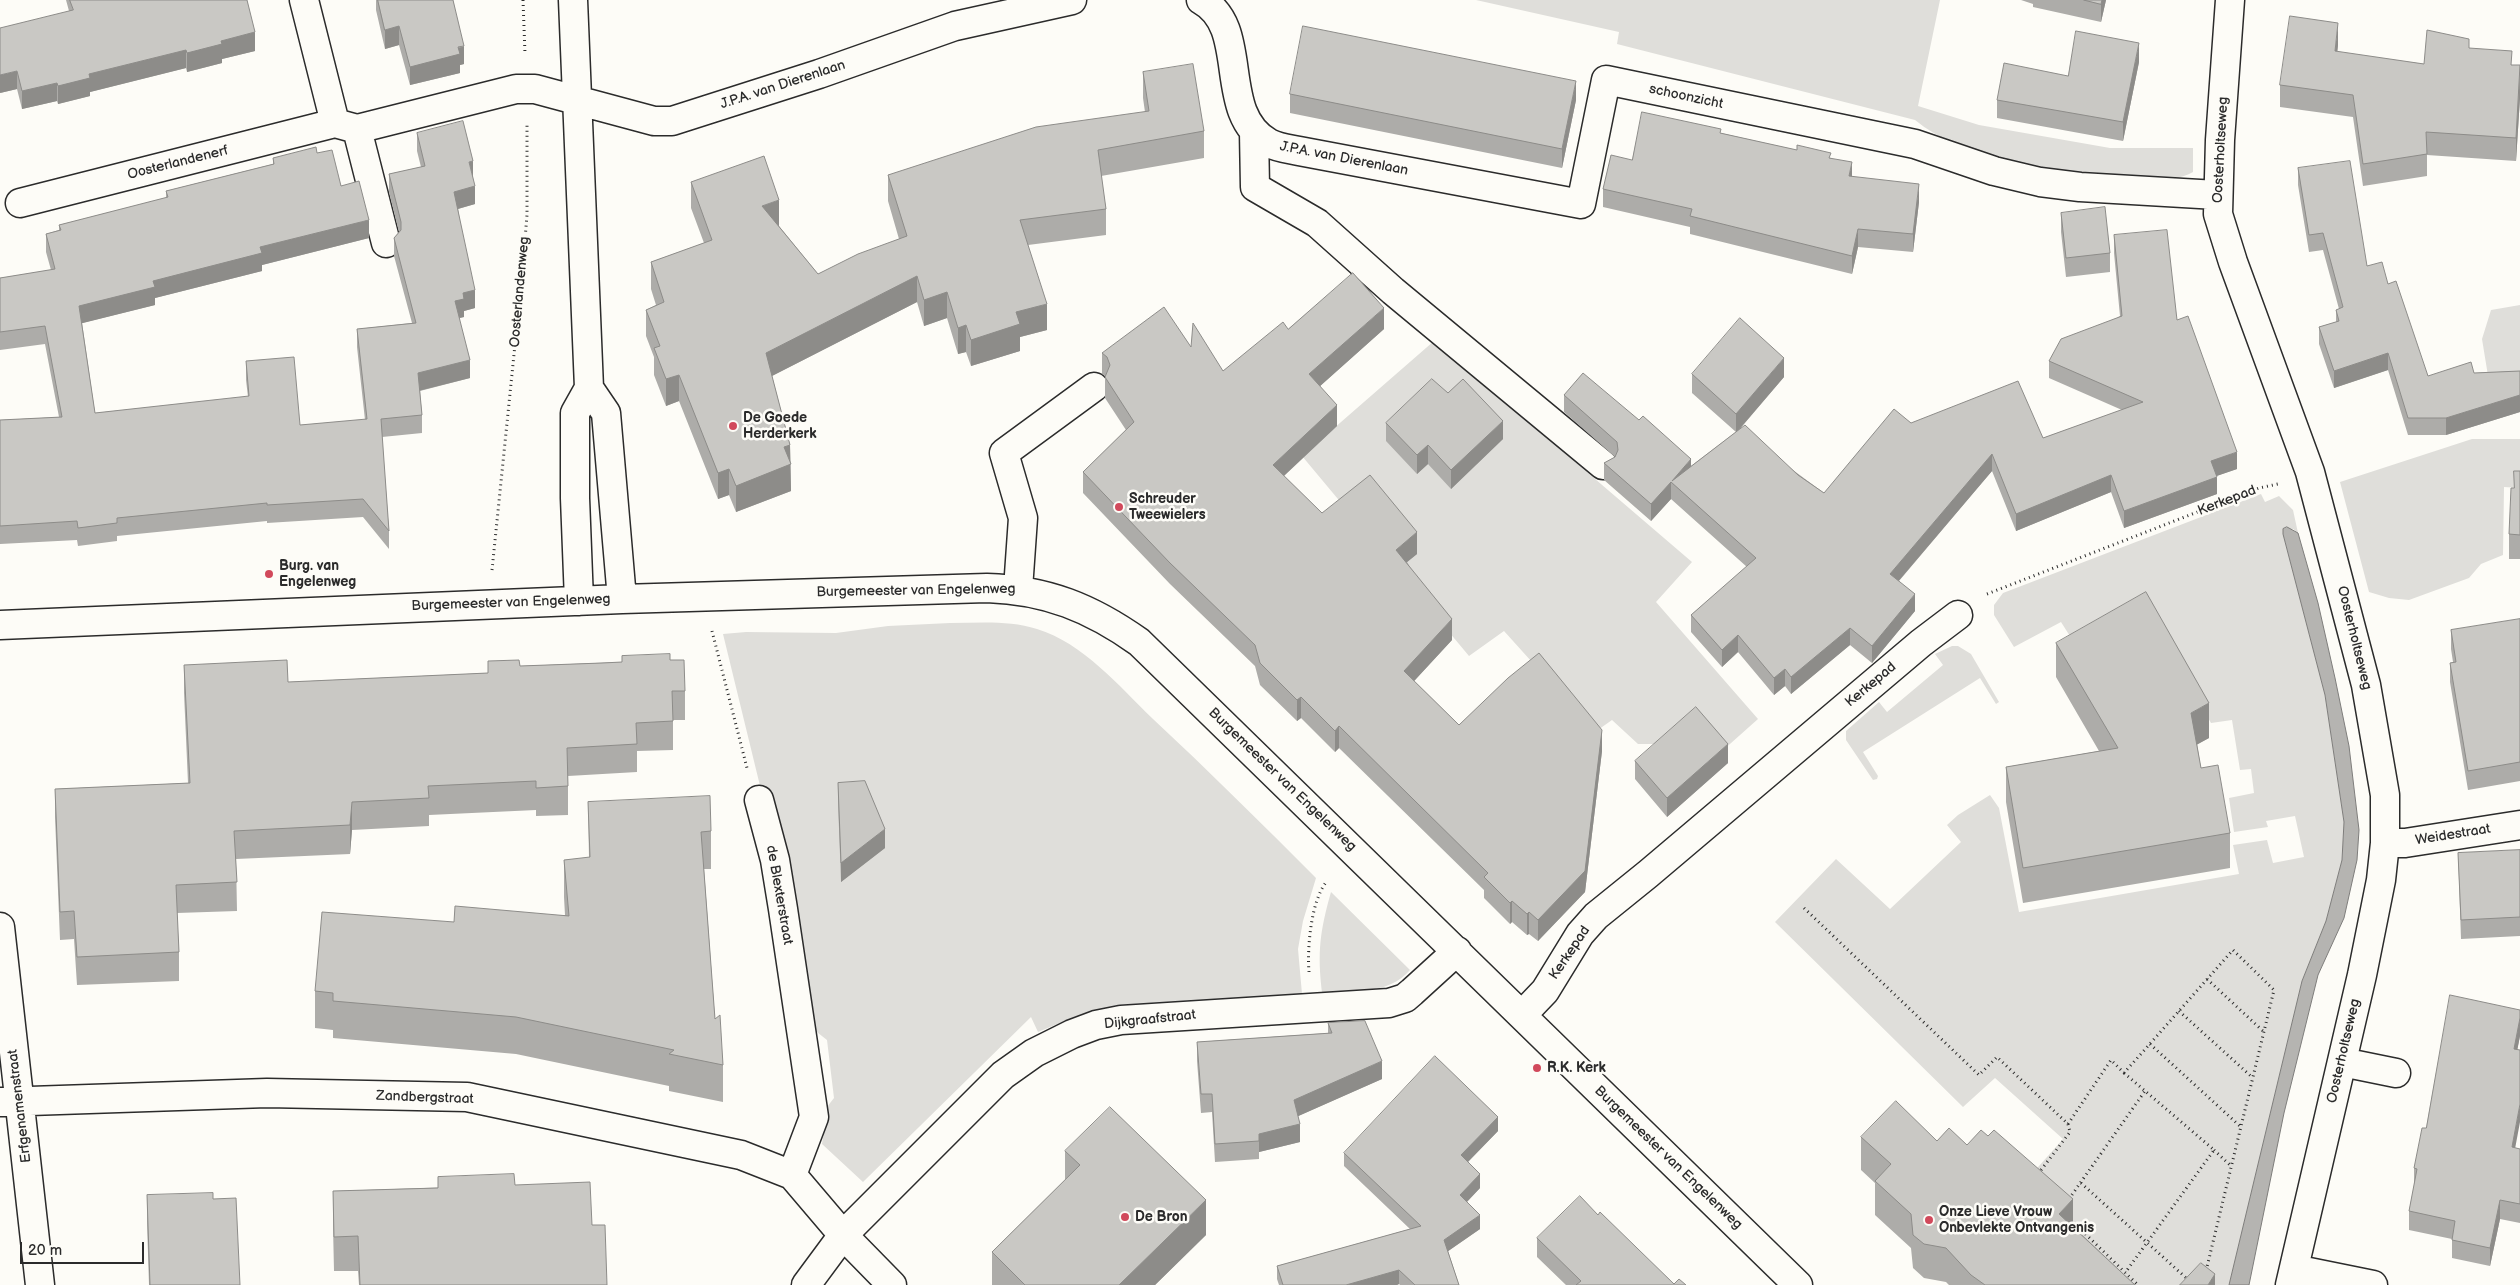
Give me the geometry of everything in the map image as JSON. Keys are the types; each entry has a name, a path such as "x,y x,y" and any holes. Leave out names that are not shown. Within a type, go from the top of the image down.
{"street":[{"path":"304,0 386,243"},
{"path":"572,0 588,388 575,413 579,601"},
{"name":"J.P.A. van Dierenlaan","path":"575,99 654,121 672,121 820,74 955,26 989,8 1072,0"},
{"name":"J.P.A. van Dierenlaan","path":"1201,0 1214,10 1223,25 1240,105 1248,123 1254,132 1272,144 1281,148 1582,204"},
{"name":"Oosterholtseweg","path":"2230,0 2217,195 2221,227 2310,472 2351,625 2377,738 2385,795 2385,843 2381,880 2342,1062 2292,1277"},
{"name":"schoonzicht","path":"1582,204 1606,80 1926,147 1994,171 2040,182 2080,187 2217,195"},
{"name":"Oosterlandenerf","path":"20,203 508,90 535,89 575,99"},
{"path":"1254,132 1256,187 1317,223 1393,291 1603,465"},
{"path":"1018,589 1023,518 1004,453 1094,387"},
{"path":"588,388 606,413 622,599"},
{"name":"Burgemeester van Engelenweg","path":"0,624 622,599 959,588 1018,589 1059,599 1084,608 1139,642 1798,1285"},
{"name":"Kerkepad","path":"1522,1015 1545,991 1580,934 1596,916 1958,614"},
{"name":"de Blexterstraat","path":"759,800 775,860 784,909 814,1117 792,1176"},
{"name":"Weidestraat","path":"2385,843 2405,843 2520,824"},
{"name":"Erfgenamenstraat","path":"0,927 10,1101 40,1285"},
{"name":"Dijkgraafstraat","path":"806,1285 843,1235 966,1109 1003,1076 1034,1053 1072,1034 1096,1025 1121,1020 1389,1003 1404,998 1412,992 1456,951"},
{"path":"2342,1062 2396,1073"},
{"name":"Zandbergstraat","path":"10,1101 268,1094 467,1097 741,1155 792,1176 843,1235 892,1285"},
{"path":"2292,1277 2373,1285"}],"path":[{"name":"Oosterlandenweg","path":"491,576 518,327 527,215 523,0"},
{"name":"Kerkepad","path":"1958,614 1978,598 2259,488 2278,484 2283,489"},
{"path":"711,624 754,795 759,800"},
{"path":"1309,976 1308,944 1318,900 1327,881"},
{"path":"1804,908 1979,1076 1996,1057 2068,1124 2070,1132 2032,1182"},
{"path":"2124,1073 2232,950 2274,990 2204,1276"},
{"path":"2207,979 2264,1032"},
{"path":"2179,1011 2253,1078"},
{"path":"2150,1044 2241,1127"},
{"path":"2068,1124 2111,1060 2231,1166"},
{"path":"2066,1203 2145,1091"},
{"path":"2125,1273 2214,1150"},
{"path":"2080,1183 2194,1285"},
{"path":"2068,1217 2138,1285"}],"shaded area":[{"path":"1476,0 1940,0 1918,106 1979,125 2110,148 2193,148 2193,172 2172,179 2137,180 2055,170 2004,160 1956,144 1934,133 1915,120 1617,44 1619,32"},
{"path":"2520,305 2520,384 2489,382 2482,339 2491,310"},
{"path":"1434,341 1692,562 1656,602 1758,719 1712,760 1679,744 1638,744 1612,720 1595,732 1504,631 1469,656 1302,456"},
{"path":"2472,439 2520,439 2520,488 2504,487 2503,555 2481,564 2469,578 2409,600 2389,598 2369,592 2340,482"},
{"path":"2261,494 2265,502 2279,496 2293,510 2298,533 2293,529 2283,534 2325,695 2344,822 2342,860 2326,921 2302,981 2229,1285 2107,1285 2023,1184 2063,1139 1995,1078 1963,1107 1775,922 1836,859 1890,909 1961,842 1947,825 1958,815 1990,795 1999,808 2019,912 2239,874 2233,845 2267,840 2273,863 2304,857 2295,816 2266,821 2268,827 2234,832 2229,798 2254,793 2251,769 2240,770 2232,720 2211,723 2149,615 2080,652 2061,622 2014,647 1994,615 1994,605 2003,593"},
{"path":"2287,527 2298,533 2318,603 2335,678 2349,746 2359,830 2357,860 2344,918 2318,975 2284,1113 2249,1285 2229,1285 2302,981 2326,921 2342,860 2344,822 2325,695 2283,534 2283,529"},
{"path":"950,623 1016,624 1037,629 1070,644 1100,667 1316,878 1303,921 1298,949 1302,994 1117,1005 1074,1017 1038,1032 1031,1017 863,1182 822,1144 825,1125 823,1112 834,1098 827,1040 813,1029 793,879 772,791 762,794 723,634 746,632 836,633 888,626"},
{"path":"1952,646 1958,646 1971,654 1999,702 1996,704 1980,678 1863,752 1878,776 1877,779 1873,780 1846,740 1846,731 1879,702 1887,712 1943,665 1935,654"},
{"path":"1331,892 1410,970 1392,984 1381,988 1322,993 1320,942"}],"building":[{"path":"70,0 247,0 255,32 221,41 222,44 187,53 186,50 89,74 90,78 58,86 57,83 22,91 17,71 0,75 0,28 73,10"},
{"path":"378,0 453,0 464,46 458,47 460,54 410,67 399,26 385,30"},
{"path":"2084,0 2102,0 2101,4"},
{"path":"2290,16 2338,23 2335,51 2424,64 2427,30 2469,39 2469,48 2512,51 2511,65 2520,65 2516,138 2426,132 2427,154 2363,164 2353,95 2280,85"},
{"path":"1303,26 1576,81 1562,149 1290,94"},
{"path":"2076,31 2139,43 2123,122 1997,100 2004,63 2068,76"},
{"path":"1193,64 1204,131 1098,150 1106,209 1020,220 1047,304 1016,312 1020,324 971,340 966,325 958,328 947,292 924,300 917,276 766,353 790,445 784,447 791,464 736,486 729,469 718,473 679,375 666,379 654,348 660,346 646,310 664,302 651,262 712,240 691,182 764,156 779,200 762,206 818,274 858,254 907,236 888,175 1036,127 1149,111 1143,72"},
{"path":"1642,112 1721,129 1720,133 1797,150 1797,145 1831,153 1829,158 1852,162 1849,176 1919,184 1913,234 1858,229 1852,256 1690,216 1692,209 1603,189 1611,155 1632,160"},
{"path":"463,121 473,161 469,162 475,186 454,192 475,290 463,293 464,299 455,301 470,360 418,373 422,415 381,419 389,531 363,499 267,505 267,503 117,518 117,523 78,528 77,521 0,526 0,420 62,417 45,326 0,332 0,278 55,269 46,234 61,230 59,225 168,197 166,191 274,164 273,158 316,147 317,153 332,150 341,186 359,181 369,220 260,247 262,253 153,281 155,287 79,306 95,413 249,396 246,361 294,357 300,425 367,419 357,329 416,323 394,238 401,230 401,222 389,174 425,166 417,133"},
{"path":"2350,161 2367,266 2382,262 2388,284 2396,281 2428,376 2471,362 2474,373 2520,371 2520,395 2446,418 2408,418 2388,353 2334,371 2319,327 2339,321 2336,310 2343,307 2323,233 2309,235 2298,168"},
{"path":"2105,207 2110,253 2066,258 2061,213"},
{"path":"2167,230 2177,320 2188,316 2237,452 2211,461 2217,477 2124,511 2111,475 2016,514 1992,454 1890,574 1915,594 1872,646 1850,628 1791,677 1785,669 1774,678 1738,635 1722,650 1691,615 1756,558 1671,482 1651,504 1604,463 1615,457 1618,450 1617,442 1564,395 1583,373 1639,420 1643,416 1691,459 1672,481 1745,425 1798,475 1824,493 1894,409 1911,423 2018,381 2043,438 2143,402 2049,361 2061,339 2122,316 2114,235"},
{"path":"1353,273 1384,308 1309,374 1337,405 1273,465 1322,513 1370,475 1417,532 1396,550 1452,619 1404,671 1459,725 1508,678 1539,653 1602,730 1585,871 1538,920 1529,912 1527,914 1512,901 1510,903 1484,877 1488,873 1339,726 1335,731 1301,697 1297,700 1260,663 1255,645 1170,563 1083,472 1134,422 1105,377 1110,365 1107,357 1102,353 1164,307 1191,347 1193,323 1223,371 1283,322 1288,329"},
{"path":"1740,318 1784,358 1736,414 1692,374"},
{"path":"1432,379 1448,393 1463,379 1503,421 1451,470 1428,445 1417,455 1386,423"},
{"path":"2514,471 2520,471 2520,535 2509,534 2511,488 2514,488"},
{"path":"2146,592 2209,703 2191,713 2201,768 2218,765 2230,833 2023,868 2006,767 2118,748 2056,643"},
{"path":"2520,619 2520,762 2468,771 2450,663 2456,662 2451,630"},
{"path":"670,654 670,660 684,660 685,691 672,691 673,721 636,723 637,744 567,748 568,786 536,788 536,781 428,786 429,798 352,802 350,825 234,831 237,882 176,885 179,952 77,957 74,911 60,912 55,789 190,783 184,665 287,660 288,682 488,673 488,661 519,660 520,666 602,663 622,662 622,656"},
{"path":"1696,707 1728,744 1667,798 1635,761"},
{"path":"865,781 885,829 841,863 838,783"},
{"path":"710,796 711,831 701,832 715,1019 720,1015 723,1065 669,1054 674,1050 516,1017 333,1001 333,993 315,991 322,912 454,922 455,906 569,916 564,860 590,857 588,802"},
{"path":"2520,850 2520,917 2461,920 2458,853"},
{"path":"2450,995 2520,1010 2514,1049 2520,1050 2520,1104 2512,1147 2520,1149 2520,1204 2500,1200 2490,1248 2452,1240 2455,1221 2409,1211 2417,1169 2414,1168 2422,1128 2426,1128"},
{"path":"1365,1021 1382,1061 1294,1100 1300,1124 1259,1134 1259,1141 1215,1144 1212,1094 1201,1094 1197,1042 1332,1033 1328,1023"},
{"path":"1435,1056 1498,1117 1461,1155 1480,1174 1460,1195 1480,1215 1444,1240 1459,1285 1415,1285 1399,1270 1346,1285 1283,1285 1277,1266 1421,1226 1344,1153"},
{"path":"1896,1101 1937,1141 1949,1128 1967,1145 1981,1130 1988,1136 1994,1130 2073,1199 2059,1214 2135,1285 1985,1285 1971,1275 1946,1248 1924,1244 1913,1235 1911,1214 1875,1181 1891,1164 1861,1137"},
{"name":"De Bron","path":"1110,1107 1206,1200 1119,1285 1025,1285 992,1252 1080,1165 1065,1151"},
{"path":"514,1174 515,1185 590,1182 592,1225 605,1225 607,1285 360,1285 358,1236 334,1237 333,1191 438,1188 438,1177"},
{"path":"213,1193 213,1199 236,1198 240,1285 150,1285 147,1195"},
{"path":"1580,1196 1598,1215 1600,1212 1674,1284 1679,1279 1686,1285 1576,1285 1581,1281 1537,1238"},
{"path":"2201,1263 2215,1274 2208,1285 2180,1285"}],"place":[{"name":"De Goede Herderkerk","path":"733,426"},
{"name":"Schreuder Tweewielers","path":"1119,507"},
{"name":"Burg. van Engelenweg","path":"269,574"},
{"name":"R.K. Kerk","path":"1537,1068"},
{"name":"De Bron","path":"1125,1217"},
{"name":"Onze Lieve Vrouw Onbevlekte Ontvangenis","path":"1929,1220"}]}
